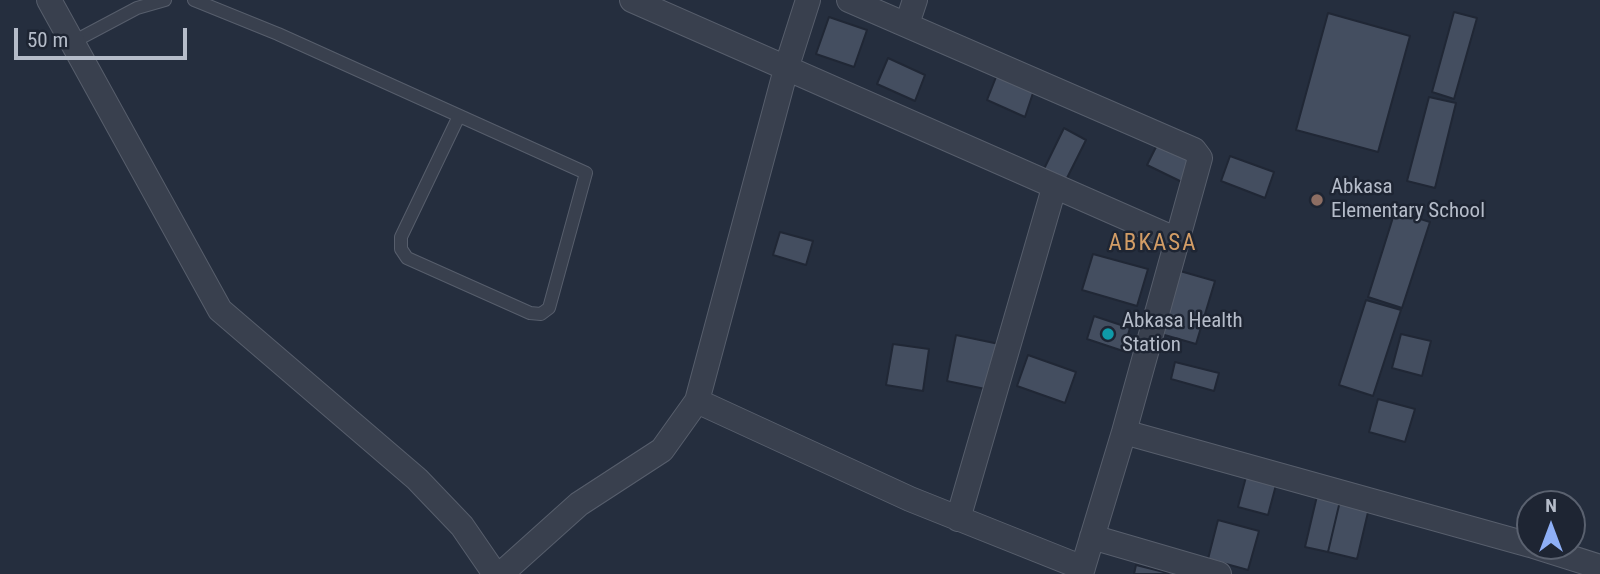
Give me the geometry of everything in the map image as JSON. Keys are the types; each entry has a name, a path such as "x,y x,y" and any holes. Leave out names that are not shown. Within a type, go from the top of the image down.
{"street":[{"path":"50,0 220,310 418,479 462,526 495,574"},
{"path":"632,0 1177,240"},
{"path":"501,574 579,504 662,450 697,401 786,69 808,0"},
{"path":"697,401 910,499 1082,571 1200,162 1198,154 849,0"},
{"path":"907,24 915,0"},
{"path":"958,519 1054,188"},
{"path":"1124,432 1516,541"},
{"path":"1092,537 1219,574"},
{"path":"1578,560 1600,567"}],"lane":[{"path":"72,42 137,8 165,0"},
{"path":"194,0 278,34 586,173 549,308 541,314 530,313 407,258 401,248 401,237 459,116"}],"building":[{"path":"1454,12 1477,18 1454,99 1432,92"},
{"path":"1328,13 1410,36 1378,152 1296,130"},
{"path":"829,17 867,30 854,67 816,54"},
{"path":"888,58 925,75 915,101 877,84"},
{"path":"998,72 1035,87 1025,117 987,100"},
{"path":"1429,97 1456,103 1435,188 1407,181"},
{"path":"1064,128 1086,140 1065,182 1043,171"},
{"path":"1158,143 1195,162 1184,183 1147,165"},
{"path":"1230,156 1274,172 1265,198 1221,181"},
{"path":"1395,211 1430,222 1402,308 1368,297"},
{"path":"780,232 813,241 806,265 773,255"},
{"path":"1093,254 1148,269 1137,306 1082,290"},
{"path":"1180,271 1215,281 1196,344 1161,334"},
{"path":"1366,300 1401,310 1373,396 1339,385"},
{"name":"Abkasa Health Station","path":"1094,316 1130,328 1123,351 1087,339"},
{"path":"1401,334 1431,341 1422,376 1392,368"},
{"path":"956,335 999,344 990,390 947,381"},
{"path":"893,344 929,349 923,391 886,385"},
{"path":"1028,355 1076,372 1065,403 1017,386"},
{"path":"1175,362 1219,373 1214,391 1171,379"},
{"path":"1378,399 1415,409 1405,442 1369,432"},
{"path":"1246,477 1276,485 1268,515 1238,507"},
{"path":"1317,496 1340,501 1328,552 1305,547"},
{"path":"1340,501 1369,508 1357,559 1328,552"},
{"path":"1218,520 1259,531 1248,570 1208,559"},
{"path":"1136,565 1168,573 1168,574 1134,574"}],"place":[{"name":"Abkasa Elementary School","path":"1317,200"},
{"name":"Abkasa Health Station","path":"1108,334"}],"district":[{"name":"ABKASA","path":"1153,244"}]}
